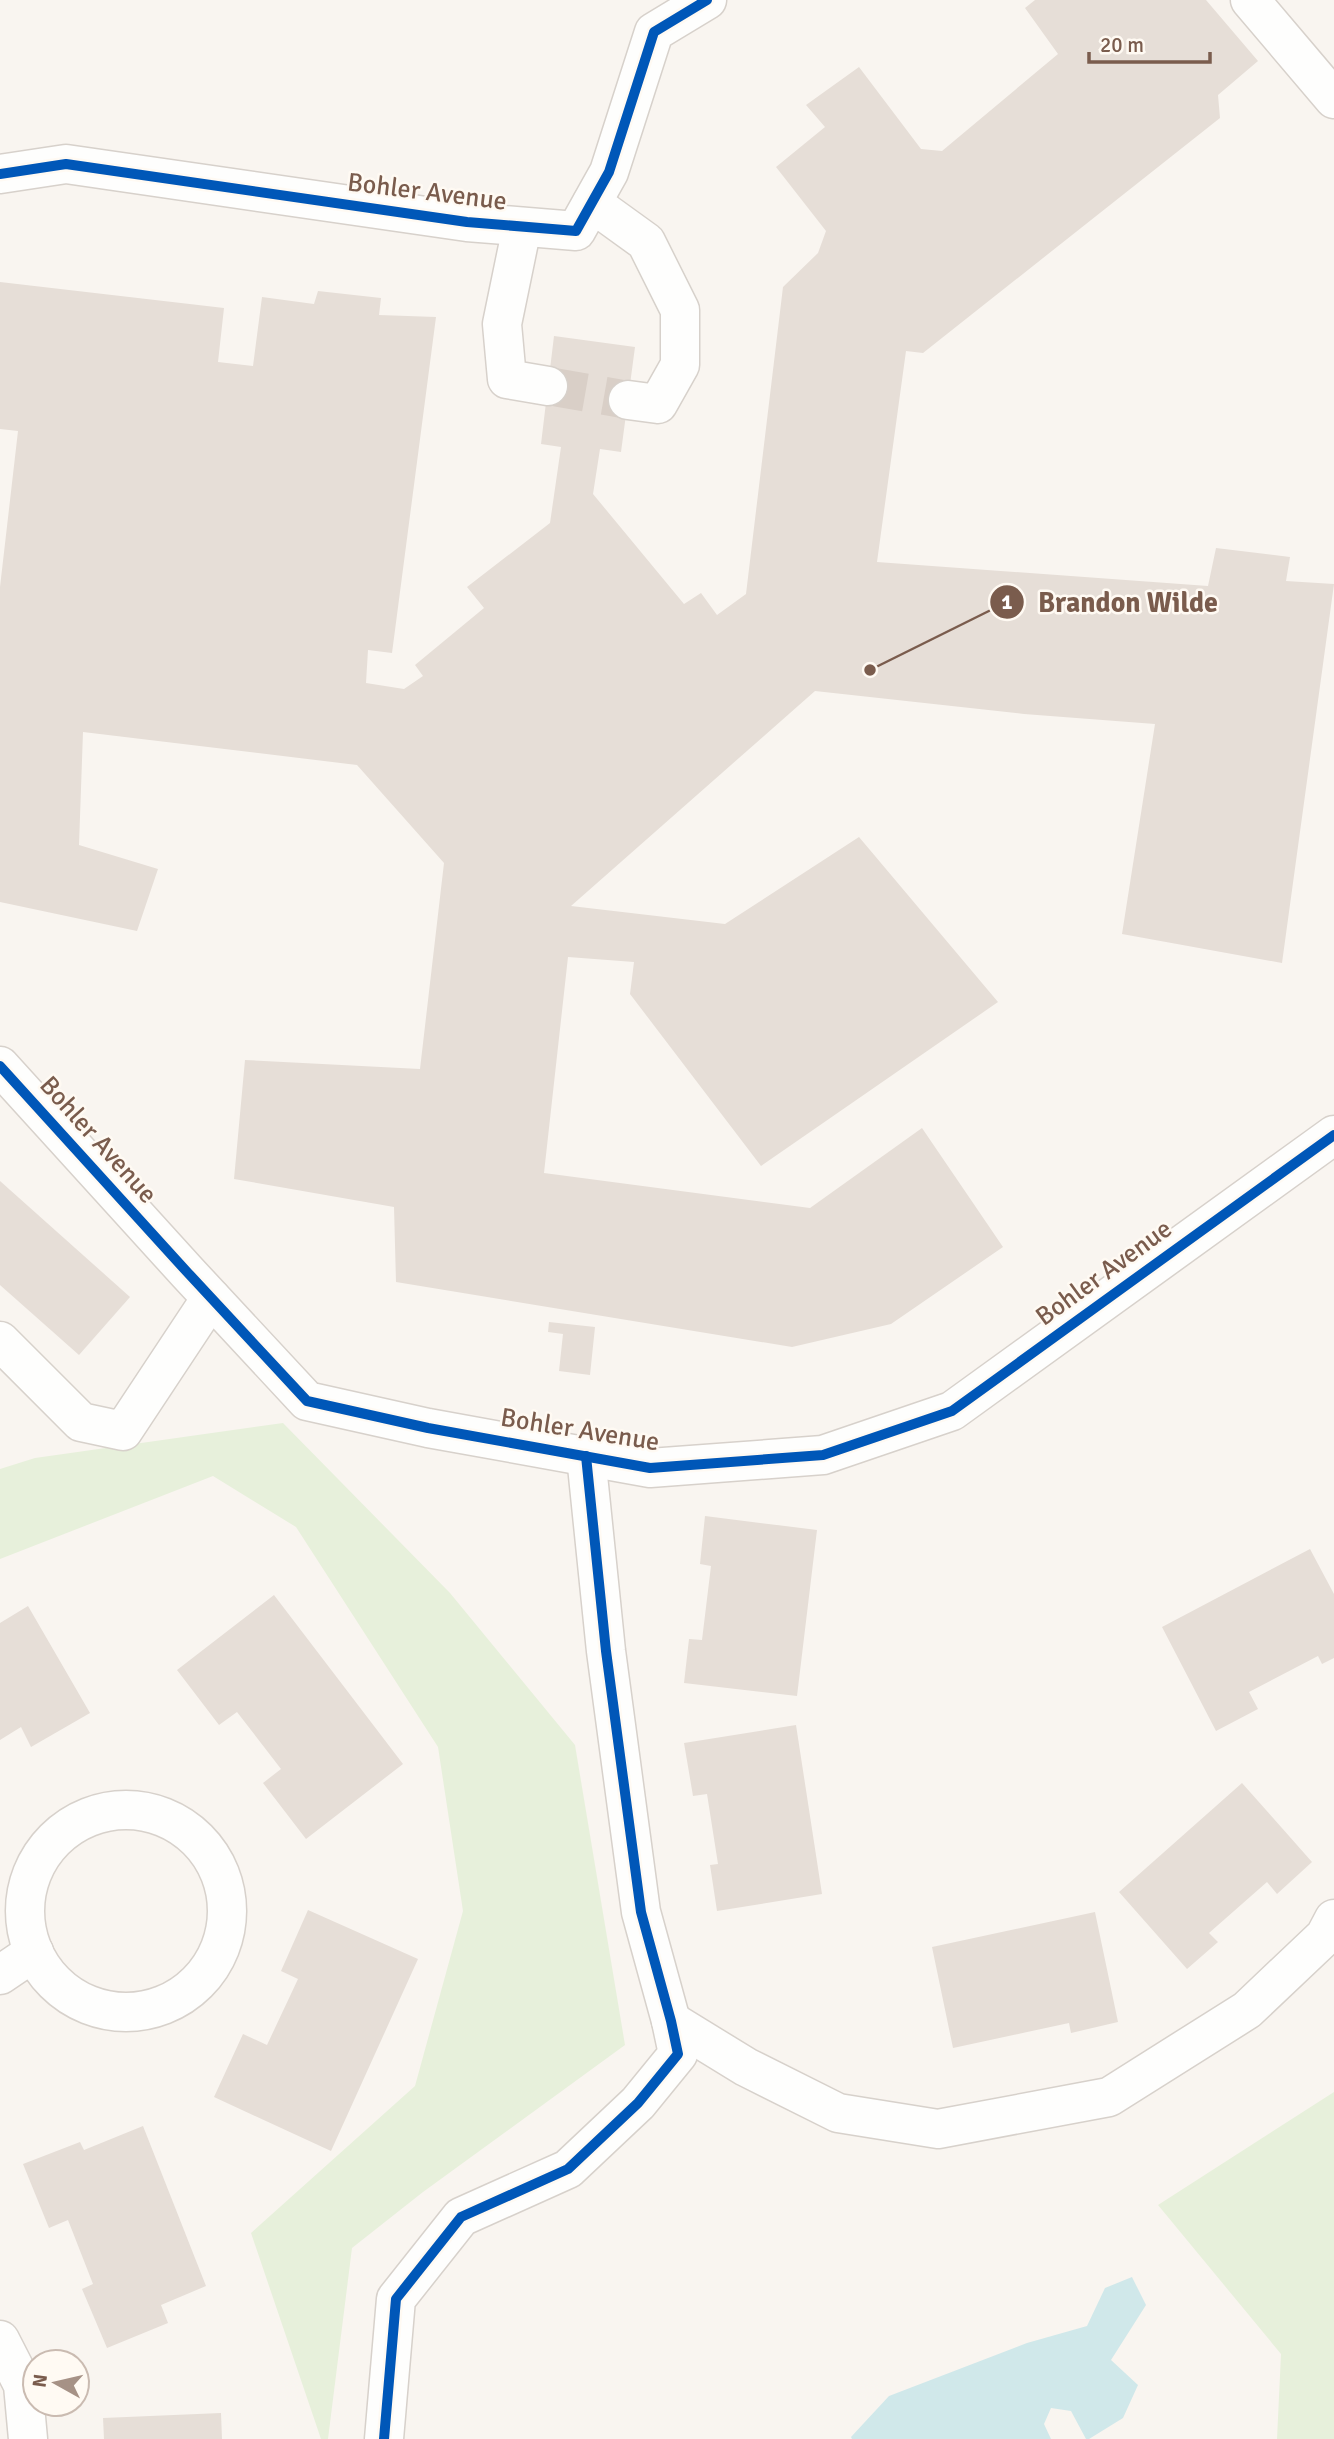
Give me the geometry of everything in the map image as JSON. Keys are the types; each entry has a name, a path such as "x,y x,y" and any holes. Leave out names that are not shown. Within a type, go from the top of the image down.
{"street":[{"name":"Bohler Avenue","path":"0,174 66,164 467,222 576,231 609,172 654,32 707,0"},
{"path":"1250,0 1334,99"},
{"path":"592,203 646,242 680,310 680,365 658,404 628,400"},
{"path":"522,227 502,324 507,379 548,386"},
{"name":"Bohler Avenue","path":"0,1066 307,1401 428,1428 650,1468 822,1455 952,1411 1334,1135"},
{"path":"0,1340 81,1422 123,1431 211,1298"},
{"path":"384,2439 396,2299 461,2217 568,2169 638,2103 678,2054 641,1912 606,1651 586,1456"},
{"path":"128,1809 161,1815 190,1832 212,1857 225,1888 227,1921 219,1953 200,1981 174,2001 142,2011 110,2011 78,2001 52,1980 34,1952 26,1920 28,1886 42,1855 65,1830 95,1815 128,1809"},
{"path":"671,2021 746,2067 838,2113 938,2129 1109,2097 1247,2010 1325,1936 1334,1919"},
{"path":"0,1975 34,1952"},
{"path":"0,2340 23,2385 28,2439"}],"green space":[{"path":"283,1423 450,1593 575,1745 625,2045 423,2192 352,2248 328,2439 321,2439 251,2233 415,2086 463,1911 438,1747 296,1527 213,1476 0,1559 0,1469 35,1458"},
{"path":"1334,2092 1334,2439 1277,2439 1281,2354 1158,2205"}],"water":[{"path":"1132,2277 1146,2305 1111,2360 1138,2385 1123,2418 1089,2439 1086,2439 1071,2411 1051,2408 1044,2424 1051,2439 852,2439 889,2396 1027,2343 1087,2326 1105,2288"}],"building":[{"path":"1035,0 1206,0 1258,61 1218,95 1220,118 923,353 906,351 877,562 1208,586 1216,548 1290,557 1286,581 1334,584 1282,963 1122,934 1155,724 1024,714 815,691 571,906 725,924 859,837 998,1002 761,1166 630,994 634,962 568,957 544,1173 810,1208 922,1128 1003,1247 891,1324 792,1347 396,1282 394,1207 234,1179 245,1060 420,1069 444,863 357,765 83,732 79,845 158,869 137,931 0,902 0,587 18,431 0,429 0,282 224,308 218,362 253,366 262,297 314,304 318,291 381,298 379,315 436,317 392,653 368,650 366,683 404,689 423,676 415,665 484,608 467,587 550,523 561,447 541,444 554,336 635,347 621,452 600,449 593,494 684,604 701,593 717,615 746,594 783,287 818,253 826,231 776,167 825,127 806,105 859,67 921,149 942,151 1058,54 1025,8"},
{"path":"0,1181 130,1297 79,1355 0,1285"},
{"path":"549,1322 595,1327 590,1375 559,1371 563,1334 548,1332"},
{"path":"705,1516 817,1530 797,1696 684,1683 689,1639 702,1640 711,1566 700,1564"},
{"path":"1310,1549 1334,1594 1334,1658 1322,1664 1318,1656 1249,1692 1258,1709 1216,1731 1162,1627"},
{"path":"274,1595 403,1764 306,1839 263,1783 281,1769 237,1712 219,1725 177,1670"},
{"path":"28,1606 90,1713 31,1747 21,1727 0,1740 0,1623"},
{"path":"796,1725 822,1894 717,1911 710,1865 718,1864 707,1794 693,1796 684,1743"},
{"path":"1242,1783 1312,1862 1277,1894 1267,1882 1209,1933 1218,1942 1187,1969 1119,1892"},
{"path":"308,1910 418,1959 331,2151 214,2097 243,2034 267,2045 298,1979 281,1971"},
{"path":"1095,1912 1118,2022 1071,2033 1069,2023 953,2048 932,1947"},
{"path":"143,2126 206,2286 161,2305 168,2323 107,2348 82,2289 93,2284 68,2220 49,2228 23,2164 80,2142 84,2150"},
{"path":"221,2413 222,2439 104,2439 103,2418"}],"tunnel":[{"path":"548,386 628,400"}],"cycle path":[{"path":"0,174 66,164 467,222 576,231 609,172 654,32 707,0"},
{"path":"0,1066 307,1401 428,1428 650,1468 823,1455 952,1411 1334,1135"},
{"path":"384,2439 396,2299 461,2217 568,2169 638,2103 678,2054 641,1912 606,1651 586,1456"}],"place":[{"name":"Brandon Wilde","path":"870,670"}]}
